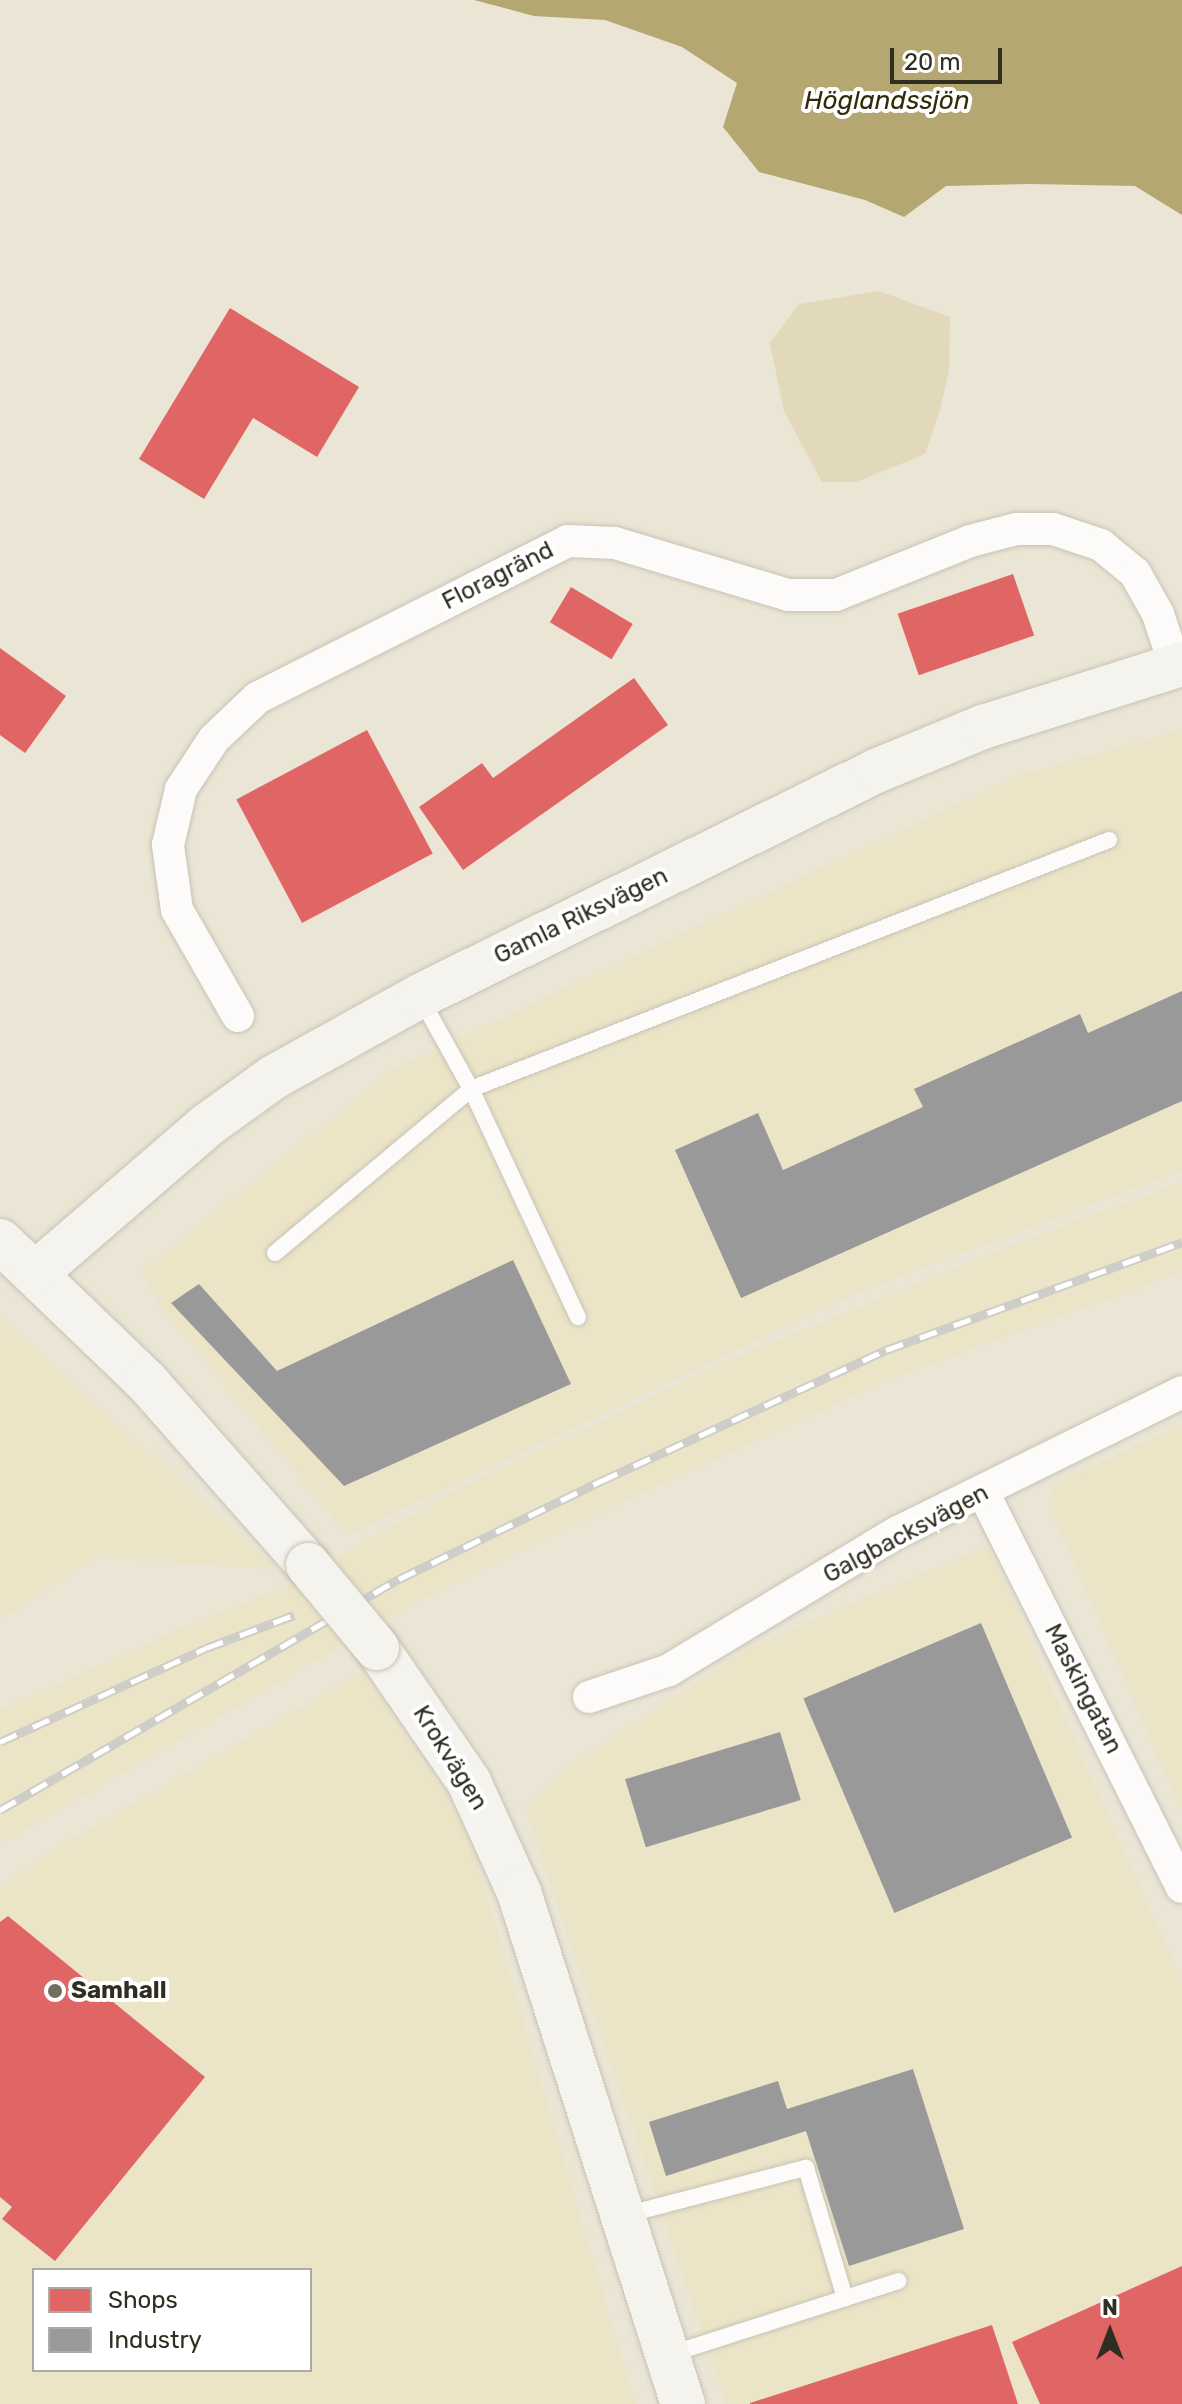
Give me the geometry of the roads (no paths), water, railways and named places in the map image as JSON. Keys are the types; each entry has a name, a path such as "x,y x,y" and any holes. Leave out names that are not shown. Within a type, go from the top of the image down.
{"street":[{"name":"Floragränd","path":"238,1016 177,910 168,845 181,789 214,739 257,698 568,541 615,543 788,595 836,595 970,541 1016,529 1053,529 1101,545 1135,573 1158,614 1179,665"},
{"name":"Gamla Riksvägen","path":"37,1272 217,1117 274,1077 420,996 876,771 983,727 1179,665"},
{"name":"Krokvägen","path":"0,1241 37,1272 146,1381 284,1536 377,1648 469,1782 519,1892 683,2404"},
{"name":"Galgbacksvägen","path":"589,1697 669,1670 898,1532 1182,1392"},
{"name":"Maskingatan","path":"983,1492 1179,1870"}],"lane":[{"path":"275,1253 471,1089 1109,840"},
{"path":"420,996 471,1089 578,1317"},
{"path":"624,2215 806,2168 845,2298"},
{"path":"667,2356 898,2281"}],"water":[{"name":"Höglandssjön","path":"474,0 1182,0 1182,215 1135,186 1031,184 946,186 904,217 865,200 759,172 723,127 737,83 682,47 605,20 534,16"}],"railway":[{"path":"0,1810 399,1579 601,1481 886,1350 1182,1242"},
{"path":"0,1742 206,1648 294,1615"}],"place":[{"name":"Samhall","path":"55,1991"}]}
